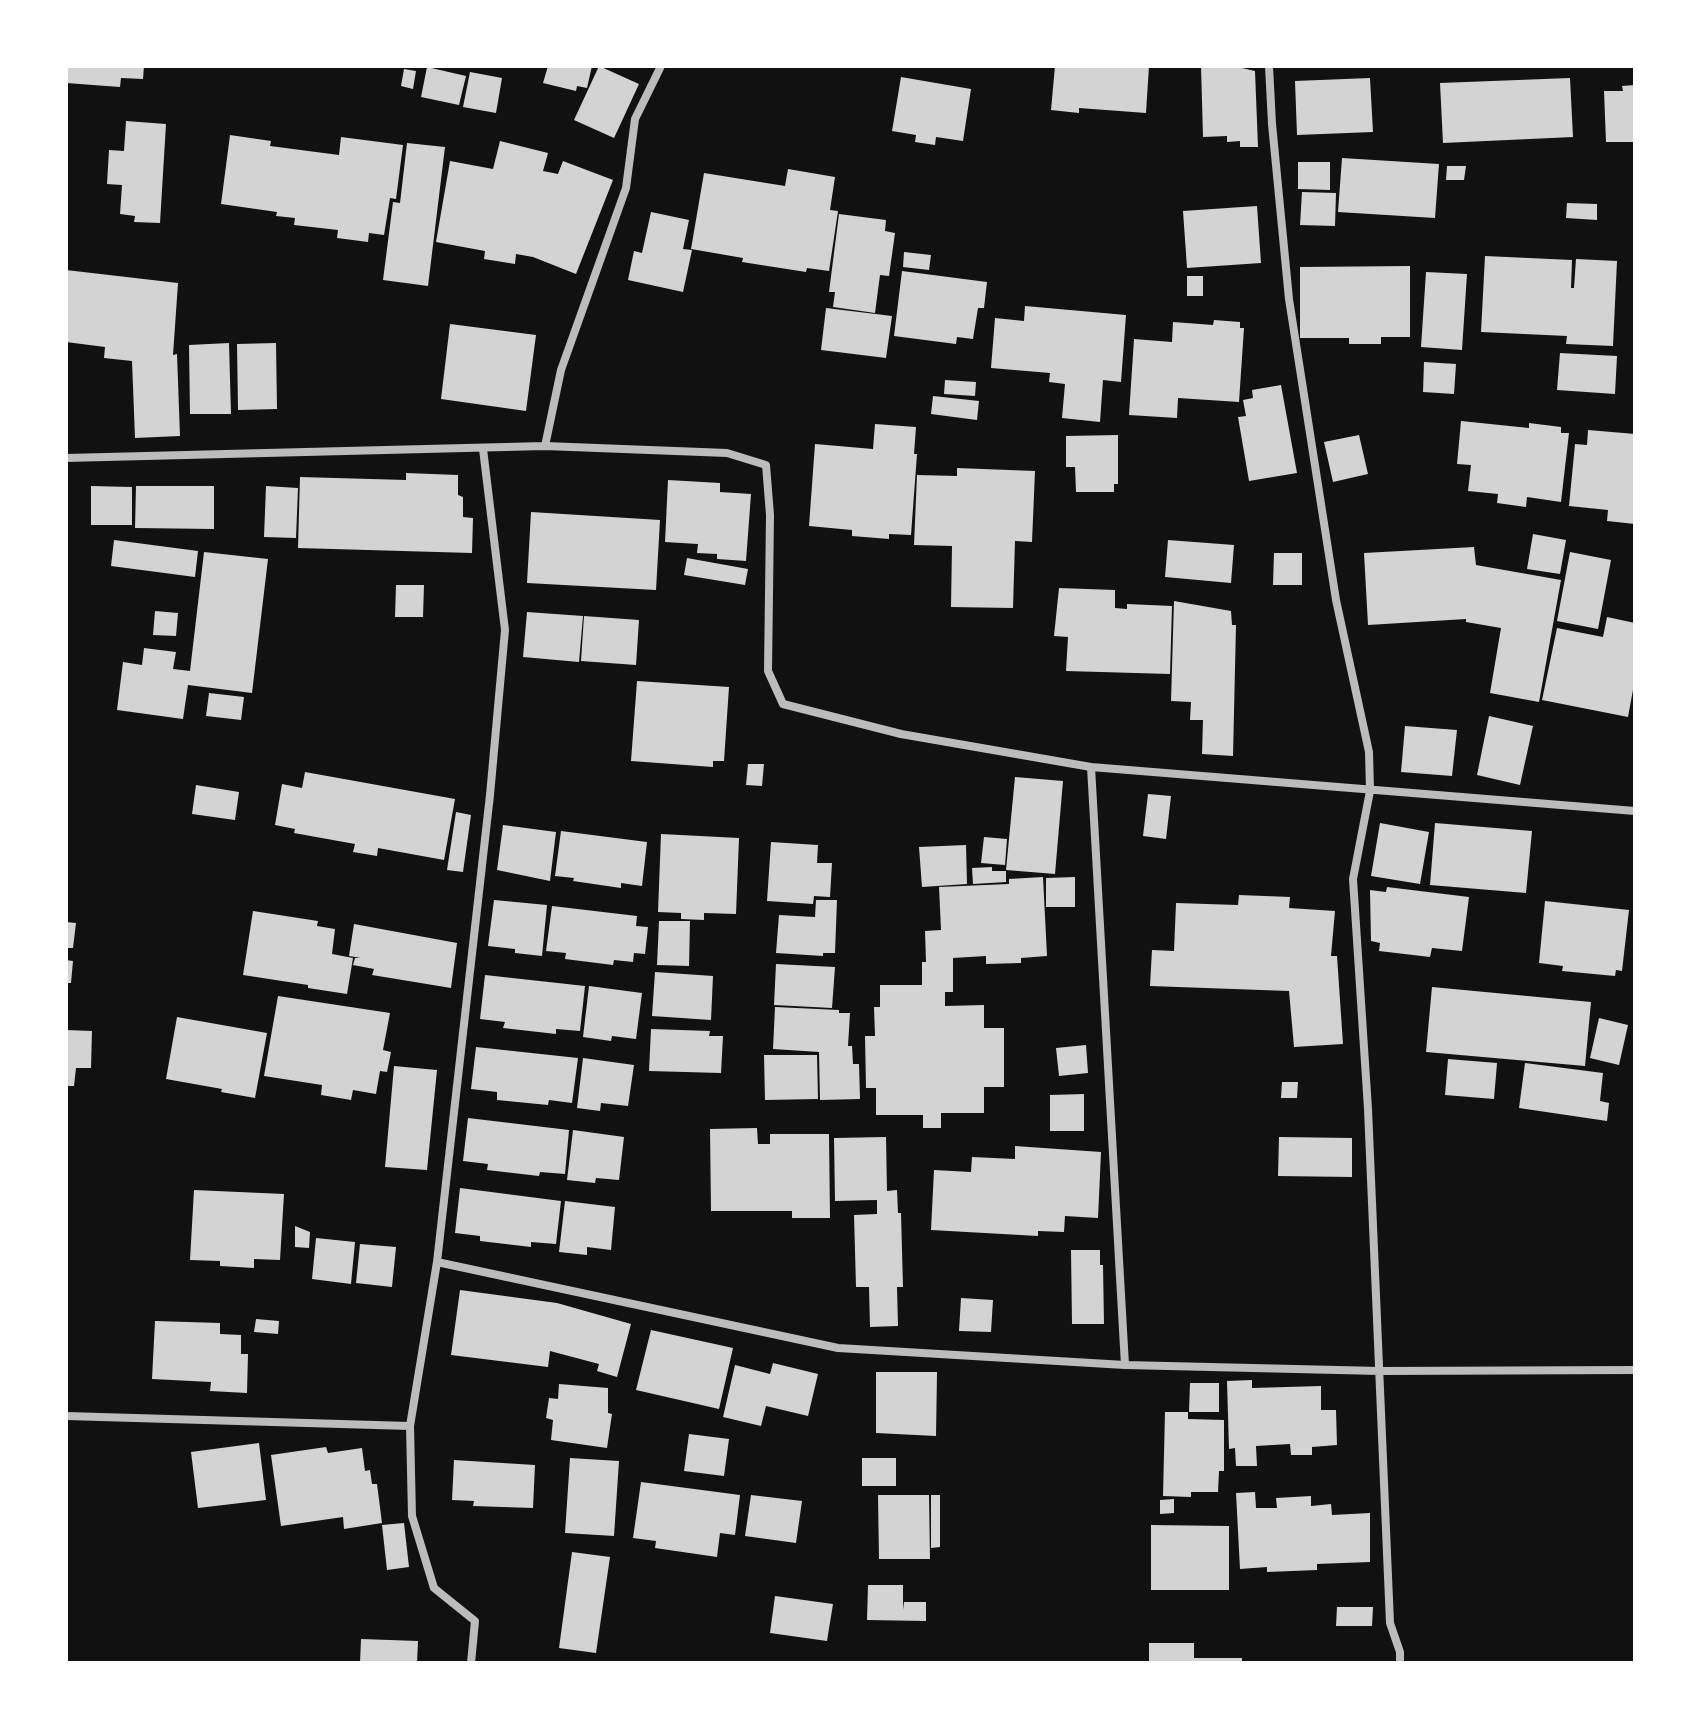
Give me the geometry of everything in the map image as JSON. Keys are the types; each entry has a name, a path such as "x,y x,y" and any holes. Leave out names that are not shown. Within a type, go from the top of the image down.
{"street":[{"path":"545,446 561,370 626,188 635,119 661,66"},
{"path":"1269,66 1289,299 1336,600 1369,752 1370,791 1353,879 1368,1109 1390,1623 1400,1652 1400,1663"},
{"path":"66,458 545,446 727,453 766,465 770,515 768,671 783,704 901,734 1091,767 1635,811"},
{"path":"471,1663 475,1621 434,1588 412,1516 410,1426 437,1262 505,630 483,449"},
{"path":"1091,767 1125,1365"},
{"path":"437,1262 838,1348 1125,1365 1380,1371 1635,1370"},
{"path":"66,1416 410,1426"}],"building":[{"path":"66,66 144,66 143,79 121,78 120,87 66,83"},
{"path":"548,66 592,66 587,88 577,86 576,91 543,83"},
{"path":"599,66 639,84 614,138 574,120"},
{"path":"1055,66 1149,66 1146,113 1079,108 1079,113 1051,110"},
{"path":"1201,66 1233,66 1255,71 1258,147 1240,147 1240,141 1227,142 1227,136 1203,137"},
{"path":"427,67 466,76 459,105 421,97"},
{"path":"404,69 416,71 413,89 401,86"},
{"path":"470,72 502,78 496,113 463,107"},
{"path":"901,77 971,89 963,141 936,137 935,145 915,142 916,135 892,131"},
{"path":"1370,78 1373,132 1297,135 1295,81"},
{"path":"1570,78 1573,137 1443,143 1440,83"},
{"path":"1635,85 1635,142 1606,142 1604,91 1623,91 1622,86"},
{"path":"126,121 166,124 160,223 134,222 135,216 120,214 122,185 107,184 109,150 124,151"},
{"path":"230,135 271,141 270,146 339,155 341,137 403,145 396,199 390,198 384,235 369,233 368,242 337,238 338,230 294,225 295,218 276,216 277,212 221,204"},
{"path":"500,141 548,153 543,171 558,174 563,161 613,180 576,274 533,257 516,254 515,264 484,259 485,251 436,242 450,161 493,169"},
{"path":"407,143 445,147 428,286 383,280 393,202 400,203"},
{"path":"1342,158 1439,164 1435,218 1338,212"},
{"path":"1298,162 1330,162 1330,190 1298,189"},
{"path":"1447,166 1466,166 1464,180 1446,180"},
{"path":"788,169 835,177 830,210 838,211 829,271 807,268 806,272 742,262 743,258 691,249 704,173 785,186"},
{"path":"1302,192 1336,193 1335,226 1300,225"},
{"path":"1567,203 1597,204 1597,220 1566,218"},
{"path":"1257,206 1261,263 1187,268 1183,211"},
{"path":"651,212 689,220 683,249 692,250 683,292 628,280 634,251 642,253"},
{"path":"839,214 886,220 885,231 895,233 889,276 880,275 875,313 833,307 835,292 829,292"},
{"path":"904,252 931,255 929,270 903,267"},
{"path":"1485,256 1572,260 1571,288 1574,288 1576,259 1617,261 1613,346 1566,344 1567,336 1481,332"},
{"path":"1410,266 1410,337 1381,337 1381,344 1349,344 1349,338 1300,338 1300,267"},
{"path":"66,270 178,283 173,355 177,354 180,436 135,438 132,361 104,358 105,347 66,342"},
{"path":"902,271 987,282 984,308 978,308 973,339 957,337 956,344 894,336"},
{"path":"1426,272 1467,274 1462,350 1421,347"},
{"path":"1187,276 1203,276 1203,296 1187,296"},
{"path":"1025,306 1126,315 1121,382 1103,380 1100,422 1062,418 1065,384 1049,382 1050,373 991,368 995,318 1024,321"},
{"path":"826,308 892,316 886,358 821,350"},
{"path":"1214,320 1240,322 1240,328 1244,328 1239,402 1178,398 1177,418 1129,415 1134,339 1172,342 1173,322 1213,325"},
{"path":"450,324 536,335 526,411 441,399"},
{"path":"229,343 231,414 190,414 189,345"},
{"path":"276,343 277,409 238,410 237,344"},
{"path":"1560,353 1617,356 1615,394 1557,390"},
{"path":"1424,362 1456,364 1454,394 1423,392"},
{"path":"945,380 976,382 975,396 944,394"},
{"path":"1281,385 1297,473 1249,481 1238,417 1246,416 1243,400 1253,398 1252,390"},
{"path":"933,396 979,401 977,420 931,414"},
{"path":"1461,421 1529,428 1529,423 1561,427 1561,433 1569,433 1561,502 1527,497 1526,507 1497,503 1498,494 1468,491 1471,465 1457,464"},
{"path":"875,424 916,427 911,535 889,534 889,539 852,536 852,530 809,526 815,444 873,449"},
{"path":"1588,430 1635,434 1635,524 1607,521 1608,510 1569,506 1575,444 1587,445"},
{"path":"1118,435 1118,484 1114,484 1114,492 1076,492 1075,467 1066,467 1066,436"},
{"path":"1359,435 1368,474 1333,482 1324,442"},
{"path":"957,468 1035,471 1032,542 1015,541 1013,608 951,607 952,546 914,545 917,475 957,476"},
{"path":"406,473 458,475 463,517 473,518 472,553 298,548 300,477 406,480"},
{"path":"668,480 720,483 720,492 751,494 746,561 717,559 717,554 697,553 698,544 665,542"},
{"path":"91,486 132,487 132,525 91,525"},
{"path":"136,486 214,486 214,529 135,528"},
{"path":"266,486 298,488 296,538 264,537"},
{"path":"531,512 660,520 656,590 527,583"},
{"path":"1533,534 1566,540 1560,574 1527,569"},
{"path":"114,540 198,551 195,577 111,566"},
{"path":"1168,540 1234,545 1231,583 1165,577"},
{"path":"1474,547 1476,565 1561,580 1539,702 1490,693 1501,628 1466,622 1466,619 1368,625 1364,553"},
{"path":"204,552 268,559 252,693 188,685 183,719 117,710 123,662 142,665 144,648 176,652 173,669 190,671"},
{"path":"1570,552 1611,560 1598,629 1557,621"},
{"path":"1274,553 1302,553 1302,585 1273,585"},
{"path":"687,558 748,569 745,585 684,575"},
{"path":"396,585 424,585 423,617 395,617"},
{"path":"1059,588 1115,590 1115,608 1127,609 1127,604 1172,606 1170,674 1066,671 1068,637 1054,636"},
{"path":"1174,601 1231,611 1232,625 1236,625 1233,756 1202,754 1203,720 1190,720 1191,702 1171,701"},
{"path":"155,611 178,613 176,636 153,635"},
{"path":"527,612 583,616 579,662 523,657"},
{"path":"584,616 639,620 636,665 581,661"},
{"path":"1607,617 1635,623 1635,679 1628,717 1542,700 1557,628 1603,637"},
{"path":"637,681 729,687 724,761 713,761 713,767 631,761"},
{"path":"209,693 244,697 241,720 206,716"},
{"path":"1489,716 1533,726 1520,785 1477,775"},
{"path":"1405,726 1457,730 1452,776 1401,772"},
{"path":"748,764 764,764 762,786 746,785"},
{"path":"305,772 455,799 444,860 378,848 377,856 353,852 355,844 294,833 295,829 275,825 282,784 302,788"},
{"path":"1015,777 1063,781 1055,874 1006,870"},
{"path":"196,785 239,792 235,820 192,814"},
{"path":"1148,794 1171,796 1166,839 1143,836"},
{"path":"456,812 471,815 463,872 447,870"},
{"path":"1380,823 1429,832 1420,884 1371,876"},
{"path":"1435,823 1532,831 1526,893 1430,885"},
{"path":"503,825 556,832 550,881 497,870"},
{"path":"561,831 647,842 642,886 621,883 621,888 555,876"},
{"path":"661,834 739,838 736,914 704,913 704,920 681,919 681,913 658,912"},
{"path":"984,837 1007,839 1005,865 981,863"},
{"path":"771,842 818,845 817,863 832,863 830,897 814,896 813,904 767,901"},
{"path":"966,845 967,884 922,887 919,847"},
{"path":"992,867 992,871 1006,871 1006,882 973,884 972,868"},
{"path":"1043,877 1047,956 1021,958 1021,963 986,964 986,956 953,958 953,992 945,992 945,1006 984,1005 984,1028 1004,1028 1004,1087 984,1087 984,1113 941,1113 941,1128 923,1128 923,1115 876,1115 876,1088 866,1088 865,1036 875,1036 874,1007 880,1007 880,985 922,985 922,962 926,962 925,931 941,930 939,887 1009,884 1009,879"},
{"path":"1075,877 1075,907 1046,907 1046,878"},
{"path":"1387,887 1469,897 1462,951 1432,948 1430,957 1379,951 1380,943 1371,941 1370,890 1386,892"},
{"path":"1239,895 1290,897 1289,908 1335,911 1331,956 1337,956 1343,1044 1294,1047 1289,991 1150,986 1152,950 1174,951 1176,903 1238,905"},
{"path":"494,900 547,905 542,956 488,946"},
{"path":"816,900 837,900 835,953 823,953 823,956 776,953 779,915 815,917"},
{"path":"1545,901 1629,910 1622,971 1616,970 1615,976 1562,971 1563,966 1539,963"},
{"path":"552,906 637,916 636,926 648,927 645,954 634,953 633,962 614,960 613,965 565,959 566,953 546,951"},
{"path":"253,911 318,921 317,926 335,929 332,954 353,958 347,994 243,975"},
{"path":"659,921 690,921 689,966 657,965"},
{"path":"66,922 76,923 73,948 66,948"},
{"path":"354,924 457,943 451,988 372,975 374,969 353,965 355,958 361,958 349,956"},
{"path":"66,960 73,961 71,983 66,983"},
{"path":"776,964 835,967 832,1008 774,1005"},
{"path":"655,972 713,976 711,1020 652,1016"},
{"path":"485,975 585,986 580,1031 556,1029 556,1034 503,1028 505,1022 480,1019"},
{"path":"589,986 642,993 636,1039 612,1036 611,1041 583,1037"},
{"path":"1432,987 1591,1002 1585,1066 1426,1052"},
{"path":"278,996 390,1013 383,1050 391,1052 387,1072 380,1071 376,1094 353,1090 351,1100 321,1095 322,1085 264,1076"},
{"path":"775,1007 850,1013 848,1046 852,1046 853,1064 859,1064 860,1099 820,1100 819,1052 773,1049"},
{"path":"177,1017 267,1033 255,1098 166,1079"},
{"path":"1599,1018 1628,1025 1619,1065 1590,1058"},
{"path":"651,1029 710,1031 709,1036 723,1036 721,1073 649,1071"},
{"path":"66,1030 92,1031 91,1068 76,1068 74,1086 66,1086"},
{"path":"1086,1045 1088,1073 1059,1076 1056,1048"},
{"path":"476,1047 578,1058 572,1103 549,1100 548,1105 497,1100 497,1092 471,1089"},
{"path":"764,1055 817,1055 818,1099 765,1100"},
{"path":"583,1058 634,1065 628,1106 601,1103 600,1111 577,1108"},
{"path":"1448,1059 1497,1063 1494,1099 1445,1095"},
{"path":"1525,1063 1603,1073 1600,1101 1609,1103 1607,1121 1519,1108"},
{"path":"394,1066 437,1070 427,1170 385,1167"},
{"path":"1282,1082 1298,1082 1297,1098 1281,1098"},
{"path":"1084,1094 1084,1131 1050,1131 1050,1095"},
{"path":"468,1118 569,1130 565,1174 540,1172 539,1176 487,1170 488,1164 463,1161"},
{"path":"757,1128 758,1144 770,1144 770,1134 829,1134 830,1218 792,1218 792,1211 711,1211 710,1129"},
{"path":"573,1130 624,1137 619,1180 596,1178 595,1183 567,1180"},
{"path":"886,1137 887,1191 897,1190 898,1213 901,1213 903,1287 897,1287 898,1326 870,1327 869,1287 856,1287 854,1215 877,1214 877,1200 835,1201 834,1138"},
{"path":"1279,1137 1352,1138 1352,1177 1278,1176"},
{"path":"1015,1146 1101,1152 1098,1218 1065,1216 1064,1232 1038,1231 1038,1236 931,1230 934,1170 971,1172 972,1157 1015,1159"},
{"path":"460,1188 561,1201 556,1244 531,1242 531,1247 480,1241 480,1236 455,1233"},
{"path":"194,1190 284,1194 280,1260 254,1259 254,1268 220,1266 220,1261 190,1260"},
{"path":"565,1201 615,1207 611,1250 587,1247 587,1255 559,1252"},
{"path":"295,1226 310,1232 309,1248 295,1247"},
{"path":"316,1238 355,1242 351,1284 312,1279"},
{"path":"360,1244 396,1247 392,1287 356,1283"},
{"path":"1071,1250 1100,1250 1104,1324 1072,1324"},
{"path":"460,1290 557,1303 631,1324 617,1377 597,1371 599,1364 550,1351 548,1367 451,1355"},
{"path":"961,1298 993,1300 991,1332 959,1331"},
{"path":"256,1319 279,1321 278,1334 254,1332"},
{"path":"155,1321 220,1323 220,1334 241,1335 241,1354 248,1354 247,1393 210,1391 211,1382 152,1379"},
{"path":"651,1330 733,1348 719,1409 636,1390"},
{"path":"773,1363 818,1374 808,1416 766,1406 761,1426 723,1417 735,1365 770,1374"},
{"path":"876,1372 937,1372 936,1436 876,1433"},
{"path":"1252,1380 1252,1388 1321,1386 1321,1410 1336,1410 1337,1445 1312,1447 1312,1455 1291,1455 1290,1444 1256,1446 1257,1466 1236,1466 1235,1448 1229,1449 1227,1381"},
{"path":"1190,1383 1219,1383 1219,1412 1189,1412"},
{"path":"559,1384 608,1388 608,1413 612,1414 607,1448 551,1440 553,1420 546,1418 549,1398 558,1399"},
{"path":"1165,1412 1188,1412 1188,1419 1224,1420 1224,1471 1219,1471 1218,1492 1191,1492 1191,1497 1163,1496"},
{"path":"689,1434 729,1439 724,1476 684,1471"},
{"path":"259,1443 266,1500 198,1508 191,1452"},
{"path":"326,1447 328,1453 362,1448 365,1471 370,1470 372,1484 377,1484 382,1523 344,1529 343,1517 281,1526 271,1455"},
{"path":"570,1458 619,1461 614,1536 565,1533"},
{"path":"862,1458 896,1458 896,1486 862,1486"},
{"path":"454,1460 535,1465 533,1508 473,1506 474,1501 452,1500"},
{"path":"641,1482 740,1495 735,1535 720,1533 717,1557 655,1548 656,1541 633,1538"},
{"path":"1255,1492 1256,1508 1277,1508 1276,1498 1311,1496 1311,1506 1331,1504 1332,1515 1370,1513 1370,1562 1317,1564 1317,1570 1267,1572 1267,1567 1240,1569 1236,1493"},
{"path":"751,1495 802,1501 796,1543 745,1536"},
{"path":"878,1495 929,1495 930,1559 879,1559"},
{"path":"931,1495 940,1495 940,1547 931,1548"},
{"path":"1174,1499 1174,1513 1160,1514 1160,1500"},
{"path":"404,1523 409,1567 387,1570 382,1525"},
{"path":"1151,1525 1229,1526 1229,1590 1151,1590"},
{"path":"572,1552 610,1557 596,1653 559,1648"},
{"path":"868,1585 903,1585 903,1610 904,1602 926,1602 926,1621 867,1620"},
{"path":"775,1596 833,1604 827,1641 770,1633"},
{"path":"1337,1607 1373,1607 1372,1626 1336,1626"},
{"path":"361,1639 418,1641 417,1663 360,1663"},
{"path":"1149,1643 1194,1643 1194,1658 1242,1658 1242,1663 1149,1663"}]}
